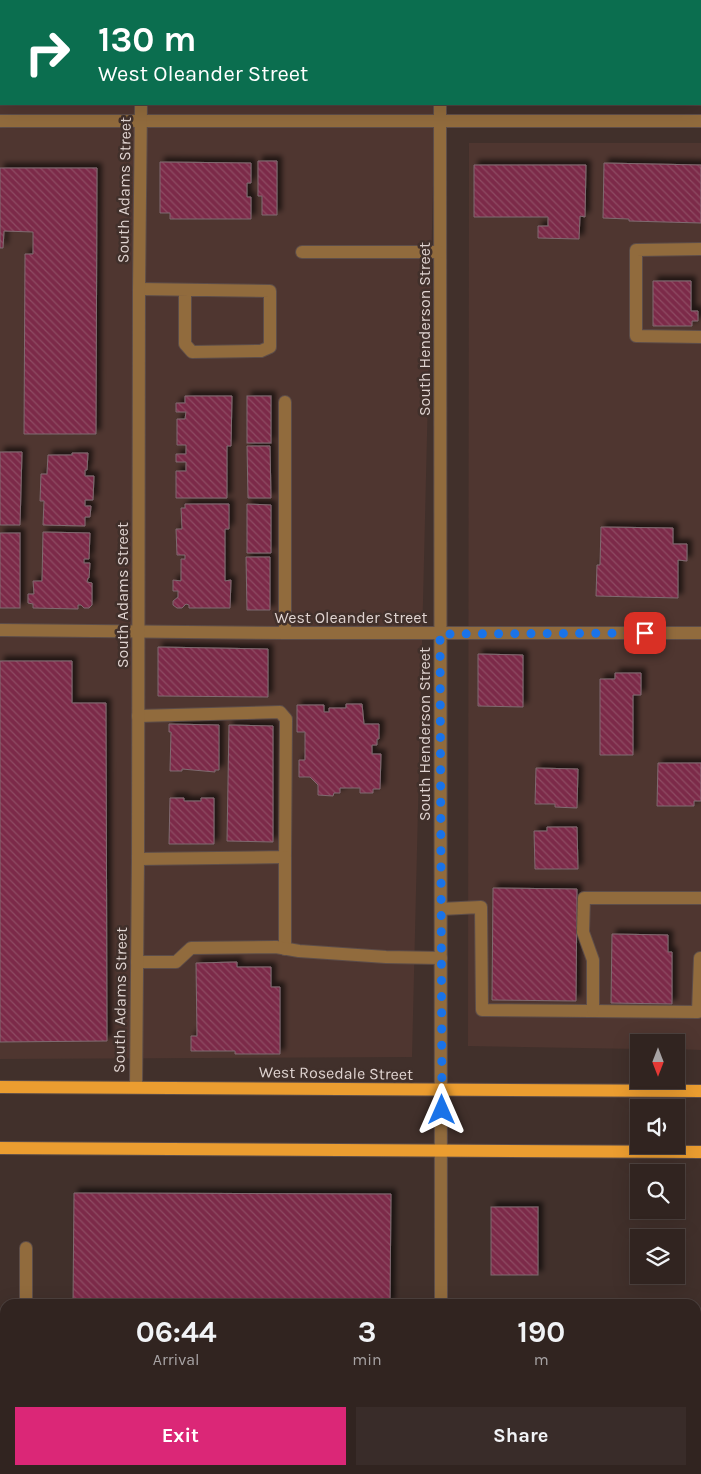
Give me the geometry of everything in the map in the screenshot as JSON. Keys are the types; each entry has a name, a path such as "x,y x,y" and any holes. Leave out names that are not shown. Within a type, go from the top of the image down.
{"main road":[{"name":"West Rosedale Street","path":"0,1087 701,1091"},
{"path":"0,1148 701,1152"}],"street":[{"name":"South Adams Street","path":"136,1087 141,105"},
{"name":"South Henderson Street","path":"440,105 441,1299"},
{"path":"0,121 701,121"},
{"path":"701,249 636,250 636,336 701,337"},
{"path":"302,252 440,252"},
{"path":"139,289 270,291 270,347 262,351 192,352 185,344 185,290"},
{"path":"285,402 285,634"},
{"name":"West Oleander Street","path":"0,630 285,634 701,633"},
{"path":"138,716 280,712 286,719 285,949"},
{"path":"138,859 285,857"},
{"path":"593,1011 593,960 583,932 584,898 701,898"},
{"path":"441,909 481,907 482,1010 698,1012 701,958"},
{"path":"137,962 176,962 190,948 276,947 299,951 386,958 441,958"},
{"path":"26,1248 26,1299"}],"shaded area":[{"path":"0,105 435,105 412,1057 0,1059"},
{"path":"469,143 701,143 701,1050 685,1049 685,1034 630,1034 630,1049 468,1046"}],"building":[{"path":"258,161 277,161 277,215 262,215 262,196 258,196"},
{"path":"160,162 251,163 251,183 247,183 247,197 251,197 251,219 170,219 170,213 160,213"},
{"path":"604,163 701,165 701,223 629,221 629,219 603,218"},
{"path":"474,165 586,165 585,217 580,216 579,239 538,238 538,226 548,226 548,217 474,217"},
{"path":"0,168 97,168 96,434 24,434 25,254 33,254 33,232 4,231 3,248 0,248"},
{"path":"653,281 691,281 691,311 698,311 698,321 692,321 692,326 653,326"},
{"path":"185,396 232,396 231,446 227,446 227,498 176,498 176,471 186,471 186,462 176,462 176,454 186,454 186,445 177,445 177,419 185,419 186,412 176,412 176,403 185,403"},
{"path":"247,396 271,396 271,443 247,443"},
{"path":"247,446 270,446 271,498 248,498"},
{"path":"0,452 22,452 20,525 0,525"},
{"path":"72,453 88,453 85,476 94,476 93,500 85,500 85,506 91,506 90,517 85,517 85,526 43,525 44,501 40,501 41,474 47,474 48,455 72,455"},
{"path":"185,504 229,504 229,529 225,529 225,581 231,580 230,608 189,608 189,605 186,604 182,608 177,608 173,605 173,601 178,597 178,591 173,591 173,580 181,581 181,559 185,559 185,555 177,555 176,529 182,529 181,508 185,508"},
{"path":"247,504 271,505 271,553 247,553"},
{"path":"601,527 673,528 673,544 687,544 687,561 678,560 678,598 596,596 597,565 600,565"},
{"path":"43,532 90,533 89,559 84,559 84,563 90,563 87,582 92,583 92,605 89,608 78,605 78,609 33,608 33,604 28,603 28,594 34,594 33,581 42,581"},
{"path":"0,533 20,533 20,608 0,608"},
{"path":"246,557 270,557 270,610 247,610"},
{"path":"158,647 268,649 268,697 158,696"},
{"path":"478,654 523,655 523,707 478,706"},
{"path":"0,661 72,661 72,703 106,703 107,1041 0,1042"},
{"path":"615,673 641,673 641,695 633,695 633,755 600,755 600,679 615,679"},
{"path":"346,704 362,704 364,724 379,724 379,739 377,739 377,745 372,745 372,754 381,754 380,789 373,789 373,793 360,793 360,788 340,788 340,793 334,793 333,796 318,795 318,785 310,777 299,777 299,760 305,760 305,732 297,732 297,705 324,705 324,712 329,712 329,708 346,708"},
{"path":"169,724 219,725 219,770 215,770 215,772 182,769 182,771 170,771 171,732 169,732"},
{"path":"229,725 273,726 273,842 227,841"},
{"path":"658,763 701,763 701,801 694,801 694,806 657,806"},
{"path":"536,768 578,769 577,808 555,807 555,804 535,804"},
{"path":"170,798 184,798 184,801 201,801 201,798 214,798 214,844 169,844"},
{"path":"547,827 577,827 578,869 535,869 534,831 547,831"},
{"path":"493,888 577,889 576,1001 492,1000"},
{"path":"612,934 668,935 668,952 672,952 672,1004 611,1003"},
{"path":"237,962 237,967 271,967 271,987 280,987 280,1054 235,1054 235,1051 191,1051 191,1036 197,1036 196,963"},
{"path":"74,1193 391,1194 390,1299 73,1299"},
{"path":"491,1207 538,1207 538,1275 491,1275"}],"route":[{"path":"442,1110 440,634 645,633"}]}
